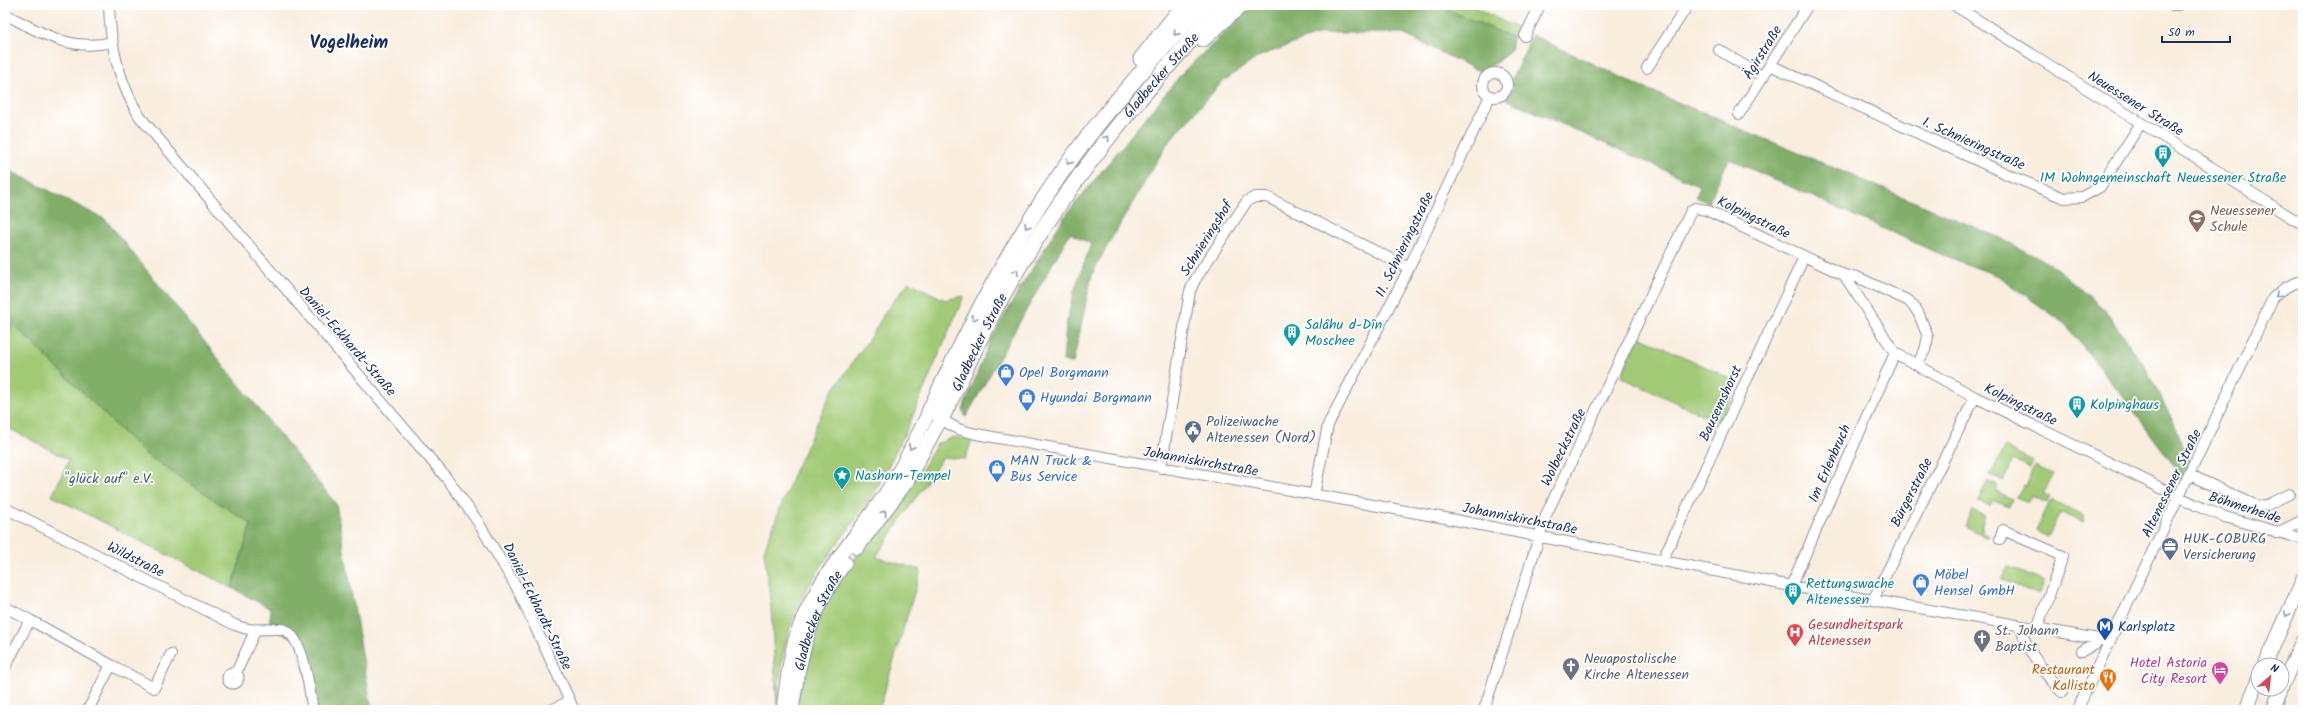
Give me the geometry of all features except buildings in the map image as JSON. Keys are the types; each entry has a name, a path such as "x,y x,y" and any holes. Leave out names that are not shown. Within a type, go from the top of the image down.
{"highway":[{"path":"1101,120 1134,69 1184,5"},
{"name":"Gladbecker Straße","path":"935,416 964,337 1013,248 1071,159 1101,120 1203,5"},
{"name":"Gladbecker Straße","path":"935,416 1030,249 1084,170 1152,82 1223,5"},
{"path":"1152,82 1241,5"}],"main road":[{"name":"Gladbecker Straße","path":"783,710 791,657 805,614 826,575 882,498 903,463 935,416"},
{"name":"Gladbecker Straße","path":"792,710 800,658 815,613 843,566 906,483 935,416"},
{"path":"2269,657 2303,579"},
{"path":"2290,668 2303,639"},
{"path":"2246,710 2251,697"},
{"path":"2273,710 2278,697"}],"street":[{"name":"Daniel-Eckhardt-Straße","path":"109,5 112,42 119,73 126,92 149,129 433,461 474,517 517,588 574,710"},
{"path":"1525,36 1540,5"},
{"path":"1647,68 1688,5"},
{"name":"Ägirstraße","path":"1739,114 1808,5"},
{"name":"Neuessener Straße","path":"1954,5 1965,8 2141,123 2303,223"},
{"path":"2170,5 2178,5"},
{"path":"5,14 40,32 73,44 87,47 112,42"},
{"path":"1718,50 1763,77"},
{"name":"I. Schnieringstraße","path":"1770,65 2011,176 2064,198 2082,197 2100,187 2141,123"},
{"name":"II. Schnieringstraße","path":"1314,495 1328,425 1409,268 1490,96"},
{"name":"Schnieringshof","path":"1161,468 1190,291 1194,280 1247,201 1255,197 1267,197 1409,268"},
{"name":"Kolpingstraße","path":"1696,208 1706,210 1804,257 1844,275 1857,277 1909,302 1918,312 1928,337 1925,350 1917,364"},
{"name":"Wolbeckstraße","path":"1484,710 1546,515 1691,211 1696,208"},
{"name":"Bausemshorst","path":"1662,561 1804,257"},
{"path":"1844,275 1895,353"},
{"name":"Altenessener Straße","path":"2077,710 2180,497 2273,298 2286,287 2303,280"},
{"name":"Kolpingstraße","path":"1895,353 1975,397 2180,497"},
{"name":"Im Erlenbruch","path":"1790,586 1895,353"},
{"name":"Bürgerstraße","path":"1872,600 1975,397"},
{"name":"Johanniskirchstraße","path":"935,416 958,429 976,434 1539,536 1790,586 2037,629 2110,640"},
{"path":"2190,475 2257,506 2268,505 2289,494"},
{"name":"Böhmerheide","path":"2180,497 2212,512 2303,539"},
{"name":"Wildstraße","path":"5,508 236,625 256,631 281,629 291,633 299,646 313,710"},
{"path":"2277,532 2303,520"},
{"path":"2000,540 2003,530 2063,556 2037,629"},
{"path":"5,607 154,688 171,654"},
{"path":"5,667 30,620"},
{"path":"2023,626 2022,630 2028,645 2040,666 2062,692"},
{"path":"236,673 256,631"},
{"path":"2082,651 2096,643"},
{"path":"88,710 110,665"},
{"path":"552,710 569,701"}],"green space":[{"path":"1254,5 1436,5 1512,37 1512,43 1507,54 1483,73 1401,33 1322,33 1260,56 1222,82 1167,144 1102,255 1092,275 1073,363 1063,361 1066,325 1074,291 1091,244 1070,233 966,417 963,411 965,404 990,341 1022,285 1065,216 1183,72"},
{"path":"1436,5 1470,5 1517,28 1512,37"},
{"path":"1532,35 1644,88 1998,237 2055,267 2104,309 2145,367 2174,423 2191,465 2182,479 2176,480 2175,467 2122,395 2064,323 1998,276 1933,251 1729,159 1708,203 1696,197 1700,186 1506,99 1513,88 1512,79"},
{"path":"5,168 106,220 336,504 372,710 314,710 297,639 269,629 271,609 232,588 251,524 144,453 14,325 5,333"},
{"path":"909,282 945,300 964,296 907,429 873,496 823,564 802,599 793,618 780,672 777,707 771,607 764,550 794,473 831,393 874,332 887,309"},
{"name":"\"glück auf\" e.V.","path":"14,325 144,453 251,524 232,588 52,496 69,460 5,426 5,333"},
{"path":"1639,336 1738,382 1720,423 1621,377"},
{"path":"953,437 972,440 965,459 943,457 876,557 921,570 879,710 797,710 799,692 818,618 841,577 918,476 937,444"},
{"path":"2005,447 2033,461 2030,468 2013,460 2003,481 1990,475"},
{"path":"2035,466 2053,474 2043,494 2050,496 2047,503 2031,496 2028,502 2016,497 2024,485 2026,486"},
{"path":"1987,481 1998,486 1996,492 2013,500 2009,507 1992,500 1990,506 1978,501"},
{"path":"2052,500 2085,517 2083,522 2060,512 2048,537 2036,531"},
{"path":"1972,510 1985,516 1981,531 1989,535 1987,537 1965,526"},
{"path":"2008,566 2044,582 2039,595 2001,579"}],"place":[{"name":"IM Wohngemeinschaft Neuessener Straße","path":"2163,168"},
{"name":"Neuessener Schule","path":"2197,233"},
{"name":"Salâhu d-Dîn Moschee","path":"1292,347"},
{"name":"Opel Borgmann","path":"1006,387"},
{"name":"Hyundai Borgmann","path":"1027,412"},
{"name":"Kolpinghaus","path":"2077,419"},
{"name":"Polizeiwache Altenessen (Nord)","path":"1193,444"},
{"name":"MAN Truck & Bus Service","path":"997,483"},
{"name":"Nashorn-Tempel","path":"842,490"},
{"name":"HUK-COBURG Versicherung","path":"2170,561"},
{"name":"Möbel Hensel GmbH","path":"1921,597"},
{"name":"Rettungswache Altenessen","path":"1793,606"},
{"name":"Karlsplatz","path":"2105,641"},
{"name":"Gesundheitspark Altenessen","path":"1795,647"},
{"name":"St. Johann Baptist","path":"1982,653"},
{"name":"Neuapostolische Kirche Altenessen","path":"1571,681"},
{"name":"Hotel Astoria City Resort","path":"2220,685"},
{"name":"Restaurant Kallisto","path":"2108,692"}],"district":[{"name":"Vogelheim","path":"349,42"}]}
